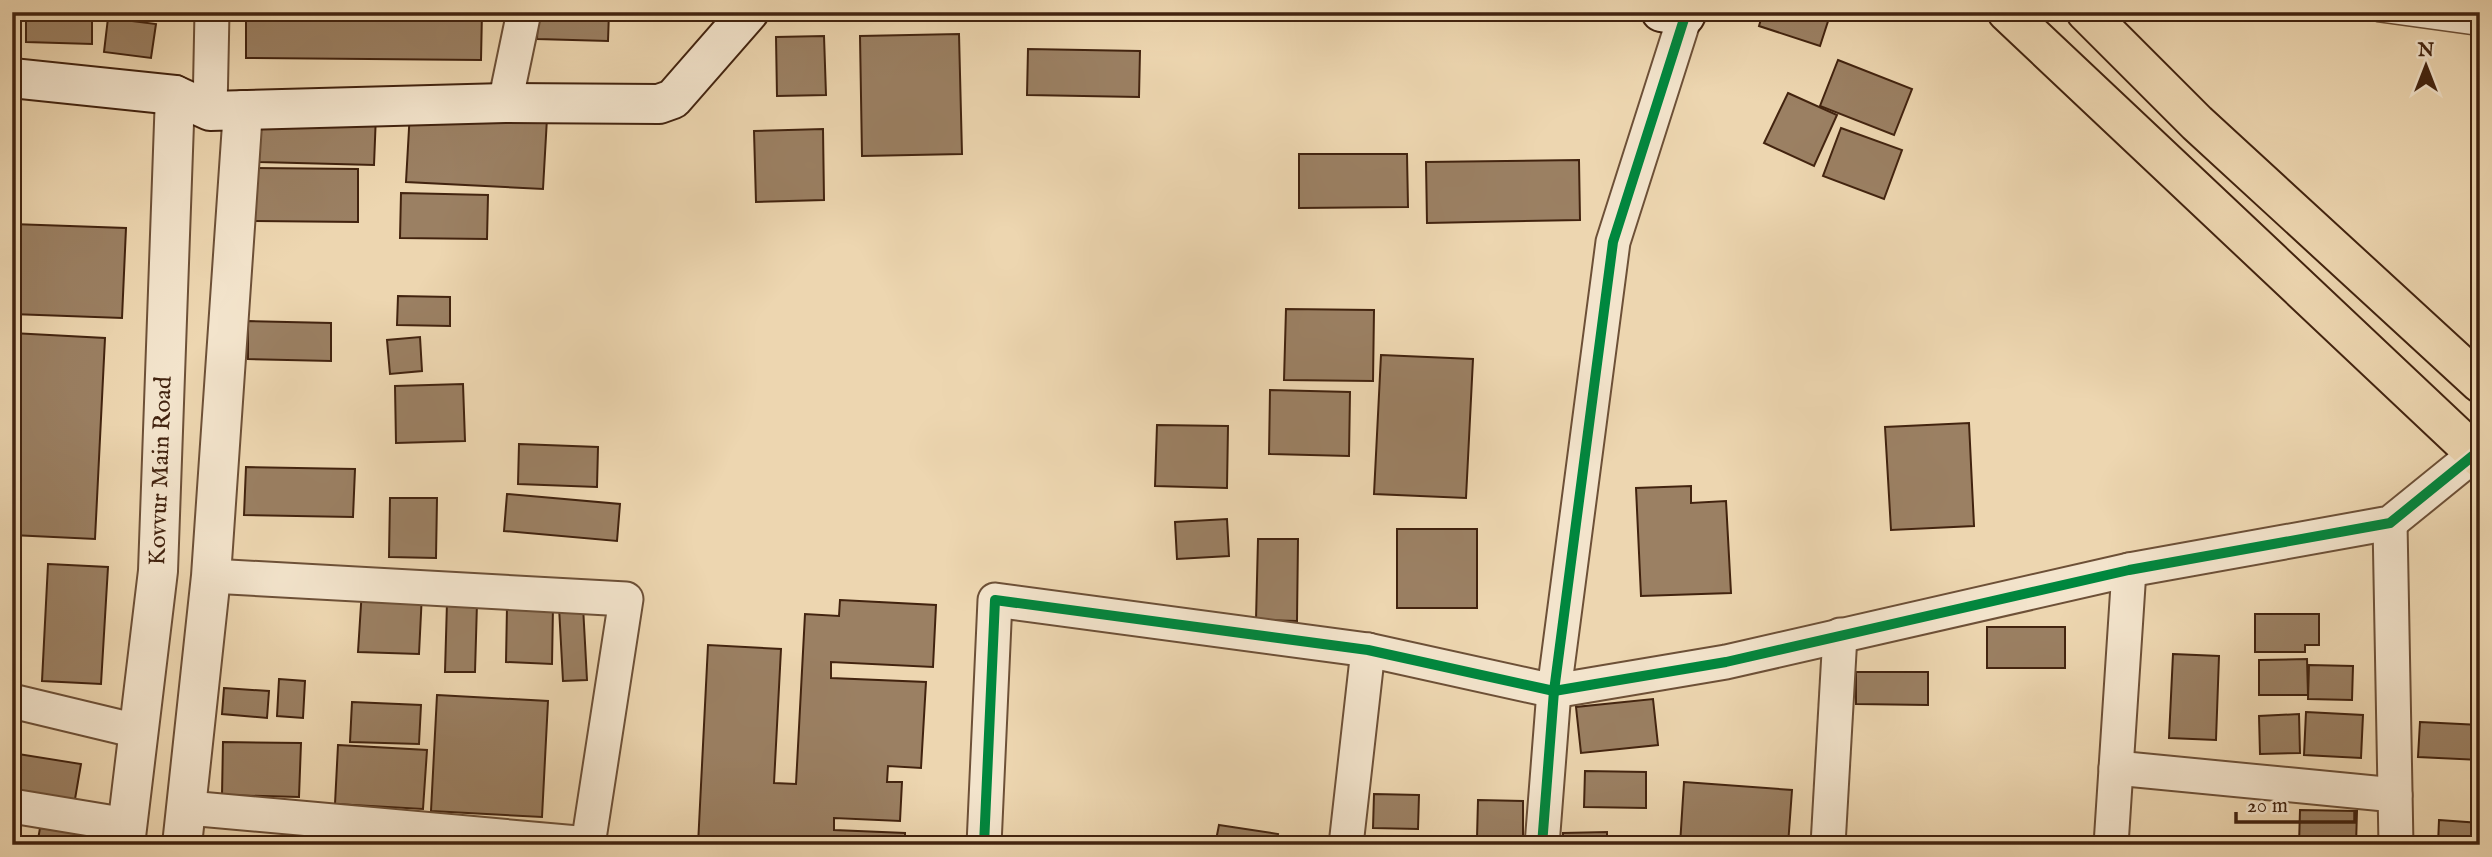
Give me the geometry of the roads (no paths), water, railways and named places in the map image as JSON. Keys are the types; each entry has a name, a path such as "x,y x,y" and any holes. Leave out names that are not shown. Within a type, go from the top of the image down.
{"main road":[{"path":"2007,12 2478,456"},
{"path":"2086,12 2197,123 2480,383"}],"street":[{"path":"211,576 626,599 589,844 185,826 211,576 227,110 212,12"},
{"path":"505,103 524,12"},
{"path":"12,78 175,95 227,110 505,103 646,106 673,99 749,12"},
{"path":"1542,845 1554,691 1613,242 1678,14"},
{"name":"Kovvur Main Road","path":"126,835 158,571 175,95"},
{"path":"984,845 995,600 1368,650 1554,691 1726,662 2129,570 2390,523 2478,456"},
{"path":"2390,523 2396,845"},
{"path":"2111,845 2129,570"},
{"path":"1828,845 1840,635"},
{"path":"1346,845 1368,650"},
{"path":"12,701 137,731"},
{"path":"2116,768 2395,795"},
{"path":"12,806 126,835"}],"lane":[{"path":"2378,12 2480,26"}]}
